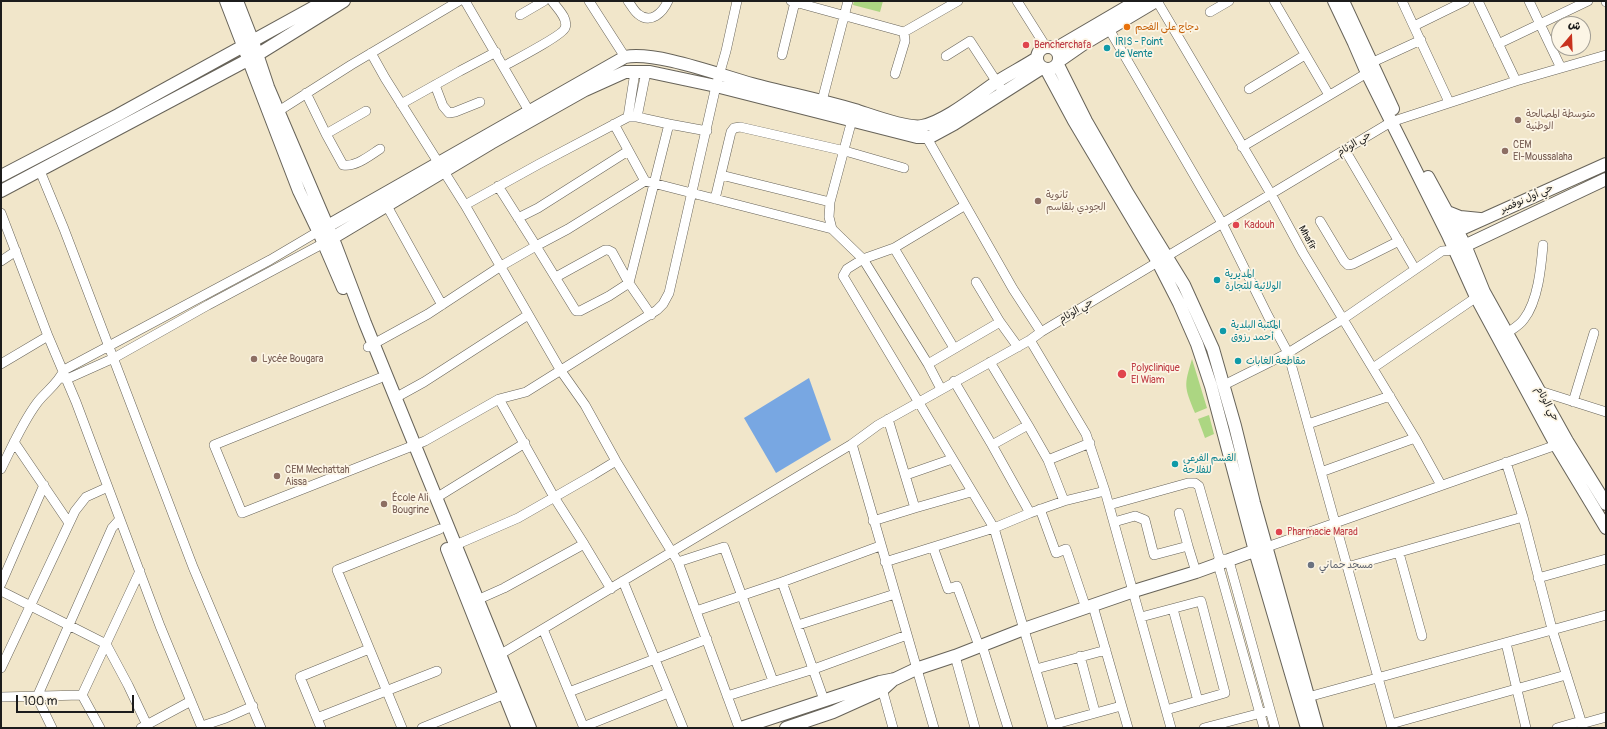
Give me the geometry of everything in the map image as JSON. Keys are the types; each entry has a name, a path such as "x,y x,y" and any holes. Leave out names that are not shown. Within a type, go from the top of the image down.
{"street":[{"path":"226,1 248,44"},
{"path":"237,1 253,58 371,346 395,398 440,529 451,547 477,600 505,694 518,728"},
{"path":"1,176 248,44 325,1"},
{"path":"1,191 253,58 344,1"},
{"path":"275,114 306,93 459,1"},
{"path":"465,1 529,111"},
{"path":"520,15 544,1"},
{"path":"504,66 563,32 566,22 552,1"},
{"path":"589,1 625,58"},
{"path":"628,1 639,15 650,18 658,16 663,11 668,1"},
{"path":"380,378 214,445 242,514 439,434 499,399 526,392 651,315 663,304 669,293 737,1"},
{"path":"822,101 848,1"},
{"path":"782,55 793,2 904,32 958,1"},
{"path":"1017,1 1050,48 1059,54 1059,63 1086,121 1128,194 1162,259 1197,344 1209,379 1317,728"},
{"path":"1138,1 1050,48 1039,51 1042,65 1074,121 1162,259 1184,285 1213,350 1224,385 1261,549 1307,728"},
{"path":"1,469 14,442 37,403 64,375 108,347 270,260 387,206 473,144 625,58 643,56 664,60 718,80 812,109 912,126 921,126 932,123 961,107 996,83 1042,65 1052,69 1082,45 1156,1"},
{"name":"Mhafir","path":"1156,1 1271,194 1303,253 1390,396 1441,484"},
{"path":"1210,12 1229,1"},
{"path":"1274,1 1330,96"},
{"path":"1402,1 1449,102"},
{"path":"1414,26 1465,1"},
{"path":"1478,1 1516,81"},
{"path":"1529,1 1561,68"},
{"path":"1498,44 1588,1"},
{"name":"حي الوئام","path":"1342,3 1372,62 1394,120 1460,248 1480,295 1606,528"},
{"name":"حي الوئام","path":"1342,3 1354,43 1367,73 1445,210 1452,233"},
{"path":"1109,29 1222,223 1288,353 1362,624 1392,726 1517,688 1566,675"},
{"path":"895,74 905,41 904,32"},
{"path":"1372,62 1421,40"},
{"path":"946,56 970,41 996,83 1004,93"},
{"path":"401,104 496,52"},
{"path":"371,54 465,205 561,371 585,405 616,461 673,552 740,728 824,700 881,686"},
{"path":"1249,89 1305,55"},
{"path":"1394,120 1516,81 1606,55"},
{"path":"64,375 114,358 208,305 441,167 491,143 585,90 625,72 640,72 718,80 822,101 853,116 917,137 927,138 954,124 1004,93 1042,65"},
{"path":"632,117 640,72"},
{"path":"1242,147 1367,73"},
{"path":"435,85 443,106 449,113 480,102"},
{"path":"306,93 326,134 343,164 350,166 380,149"},
{"path":"326,134 366,111"},
{"path":"832,229 829,216 830,202 853,116"},
{"path":"465,205 614,124 632,117 707,131"},
{"name":"حي الوئام","path":"495,658 852,444 867,432 888,419 1030,340 1394,120"},
{"path":"614,124 628,151 650,182 832,229 863,259 928,364 941,389"},
{"path":"498,186 556,278 573,308 576,311 580,311 609,296 629,283 650,182 669,124"},
{"path":"715,199 731,132 734,128 740,127 844,151 904,168"},
{"path":"927,138 964,206 1013,289 1041,332"},
{"path":"1345,150 1415,269"},
{"path":"518,218 538,208 628,151"},
{"name":"حي أول نوفمبر","path":"1452,233 1606,164"},
{"path":"40,171 64,229 108,347 114,358 190,560 261,728"},
{"path":"721,175 830,202"},
{"name":"حي أول نوفمبر","path":"1460,248 1606,179"},
{"path":"371,346 442,306 501,266 650,182"},
{"path":"387,206 442,306"},
{"path":"964,206 894,248 863,259 847,268 843,276 919,401 971,492 994,528 1053,727 1095,712 1121,706"},
{"path":"1445,210 1460,217 1484,219"},
{"path":"1,214 108,487 160,626 202,727 253,706"},
{"path":"1320,221 1344,261 1348,265 1353,264 1399,241"},
{"path":"1442,251 1452,233"},
{"path":"1507,333 1523,321 1529,312 1540,276 1543,245"},
{"path":"894,248 954,348"},
{"path":"1224,385 1288,353 1343,319 1442,251 1460,248"},
{"path":"556,278 605,250 608,250 612,252 629,283 651,315"},
{"path":"1,261 16,251"},
{"path":"976,282 1000,322 1018,347"},
{"path":"1373,368 1480,295"},
{"name":"حي الوئام","path":"1480,295 1507,333 1540,391 1561,443 1606,504"},
{"path":"395,398 437,374 528,315"},
{"path":"928,364 1000,322"},
{"path":"1573,402 1594,333"},
{"path":"1,364 48,336"},
{"path":"1030,340 1090,443 1134,591 1171,728"},
{"path":"371,346 380,378 436,498 451,547 495,658 530,728"},
{"path":"990,362 1048,460 1064,501"},
{"path":"954,382 992,445 1030,513"},
{"path":"1540,391 1606,412"},
{"path":"1308,424 1390,396"},
{"path":"499,399 554,497 611,589"},
{"path":"888,419 915,508"},
{"path":"992,445 1028,425"},
{"path":"1321,472 1415,438"},
{"path":"14,442 69,523"},
{"path":"436,498 525,443"},
{"path":"1048,460 1090,443"},
{"path":"790,727 833,712 916,669 955,656 1024,629 1134,591 1196,572 1222,561 1261,549 1441,484 1561,443"},
{"path":"852,444 880,546 934,728"},
{"path":"906,475 952,459"},
{"path":"451,547 518,518 616,461"},
{"path":"1506,462 1523,517 1552,629 1581,724"},
{"path":"1109,505 1188,483 1195,483 1200,488 1275,728"},
{"path":"1,584 44,485"},
{"path":"1,668 75,511 86,497 108,487"},
{"path":"885,562 994,528 1064,501 1105,491"},
{"path":"873,521 971,492"},
{"path":"1040,509 1056,552 1066,549 1090,607 1106,650 1128,728"},
{"path":"1179,513 1196,572"},
{"path":"1114,522 1135,516 1145,520 1154,555 1188,546"},
{"path":"1347,567 1523,517"},
{"path":"52,728 37,697 112,528 120,519"},
{"path":"402,728 337,570 440,529"},
{"path":"477,600 517,581 584,544"},
{"path":"678,562 724,546 774,681"},
{"path":"696,611 782,582 880,546"},
{"path":"933,547 948,589 958,586 981,645 1008,728"},
{"path":"1399,553 1422,636"},
{"path":"1538,578 1606,559"},
{"path":"1222,561 1264,728"},
{"path":"82,695 140,571"},
{"path":"623,581 683,728"},
{"path":"782,582 824,700"},
{"path":"1,591 106,644 128,685 144,726 192,702"},
{"path":"798,625 895,594"},
{"path":"1141,617 1201,601 1225,693 1166,710"},
{"path":"1173,609 1198,701"},
{"path":"1308,697 1552,629 1605,618"},
{"path":"543,629 584,728 668,693"},
{"path":"728,696 814,669 907,635"},
{"path":"569,692 707,639"},
{"path":"1506,643 1526,728"},
{"path":"320,728 300,678 369,649"},
{"path":"1036,669 1106,650"},
{"path":"955,656 975,728"},
{"path":"1080,656 1095,712"},
{"path":"316,718 437,670"},
{"path":"881,686 893,728"},
{"path":"422,728 505,694"},
{"path":"1,697 82,695"},
{"path":"82,695 100,728"},
{"path":"1204,728 1270,711"},
{"path":"1557,728 1581,724 1606,717"}],"green space":[{"path":"854,1 883,1 880,12 853,5"},
{"path":"1192,359 1207,408 1195,413 1186,386"},
{"path":"1209,415 1214,434 1205,438 1198,419"}],"water":[{"path":"809,378 831,440 776,473 744,418"}],"place":[{"name":"دجاج على الفحم","path":"1127,27"},
{"name":"Bencherchafa","path":"1026,45"},
{"name":"IRIS - Point de Vente","path":"1107,48"},
{"name":"متوسطة المصالحة الوطنية","path":"1518,120"},
{"name":"CEM El-Moussalaha","path":"1505,151"},
{"name":"ثانوية الجودي بلقاسم","path":"1038,201"},
{"name":"Kadouh","path":"1236,225"},
{"name":"المديرية الولائية للتجارة","path":"1217,280"},
{"name":"المكتبة البلدية أحمد رزوق","path":"1223,331"},
{"name":"Lycée Bougara","path":"254,359"},
{"name":"مقاطعة الغابات","path":"1238,361"},
{"name":"Polyclinique El Wiam","path":"1122,374"},
{"name":"القسم الفرعي للفلاحة","path":"1175,464"},
{"name":"CEM Mechattah Aissa","path":"277,476"},
{"name":"École Ali Bougrine","path":"384,504"},
{"name":"Pharmacie Marad","path":"1279,532"},
{"name":"مسجد حماني","path":"1311,565"}]}
